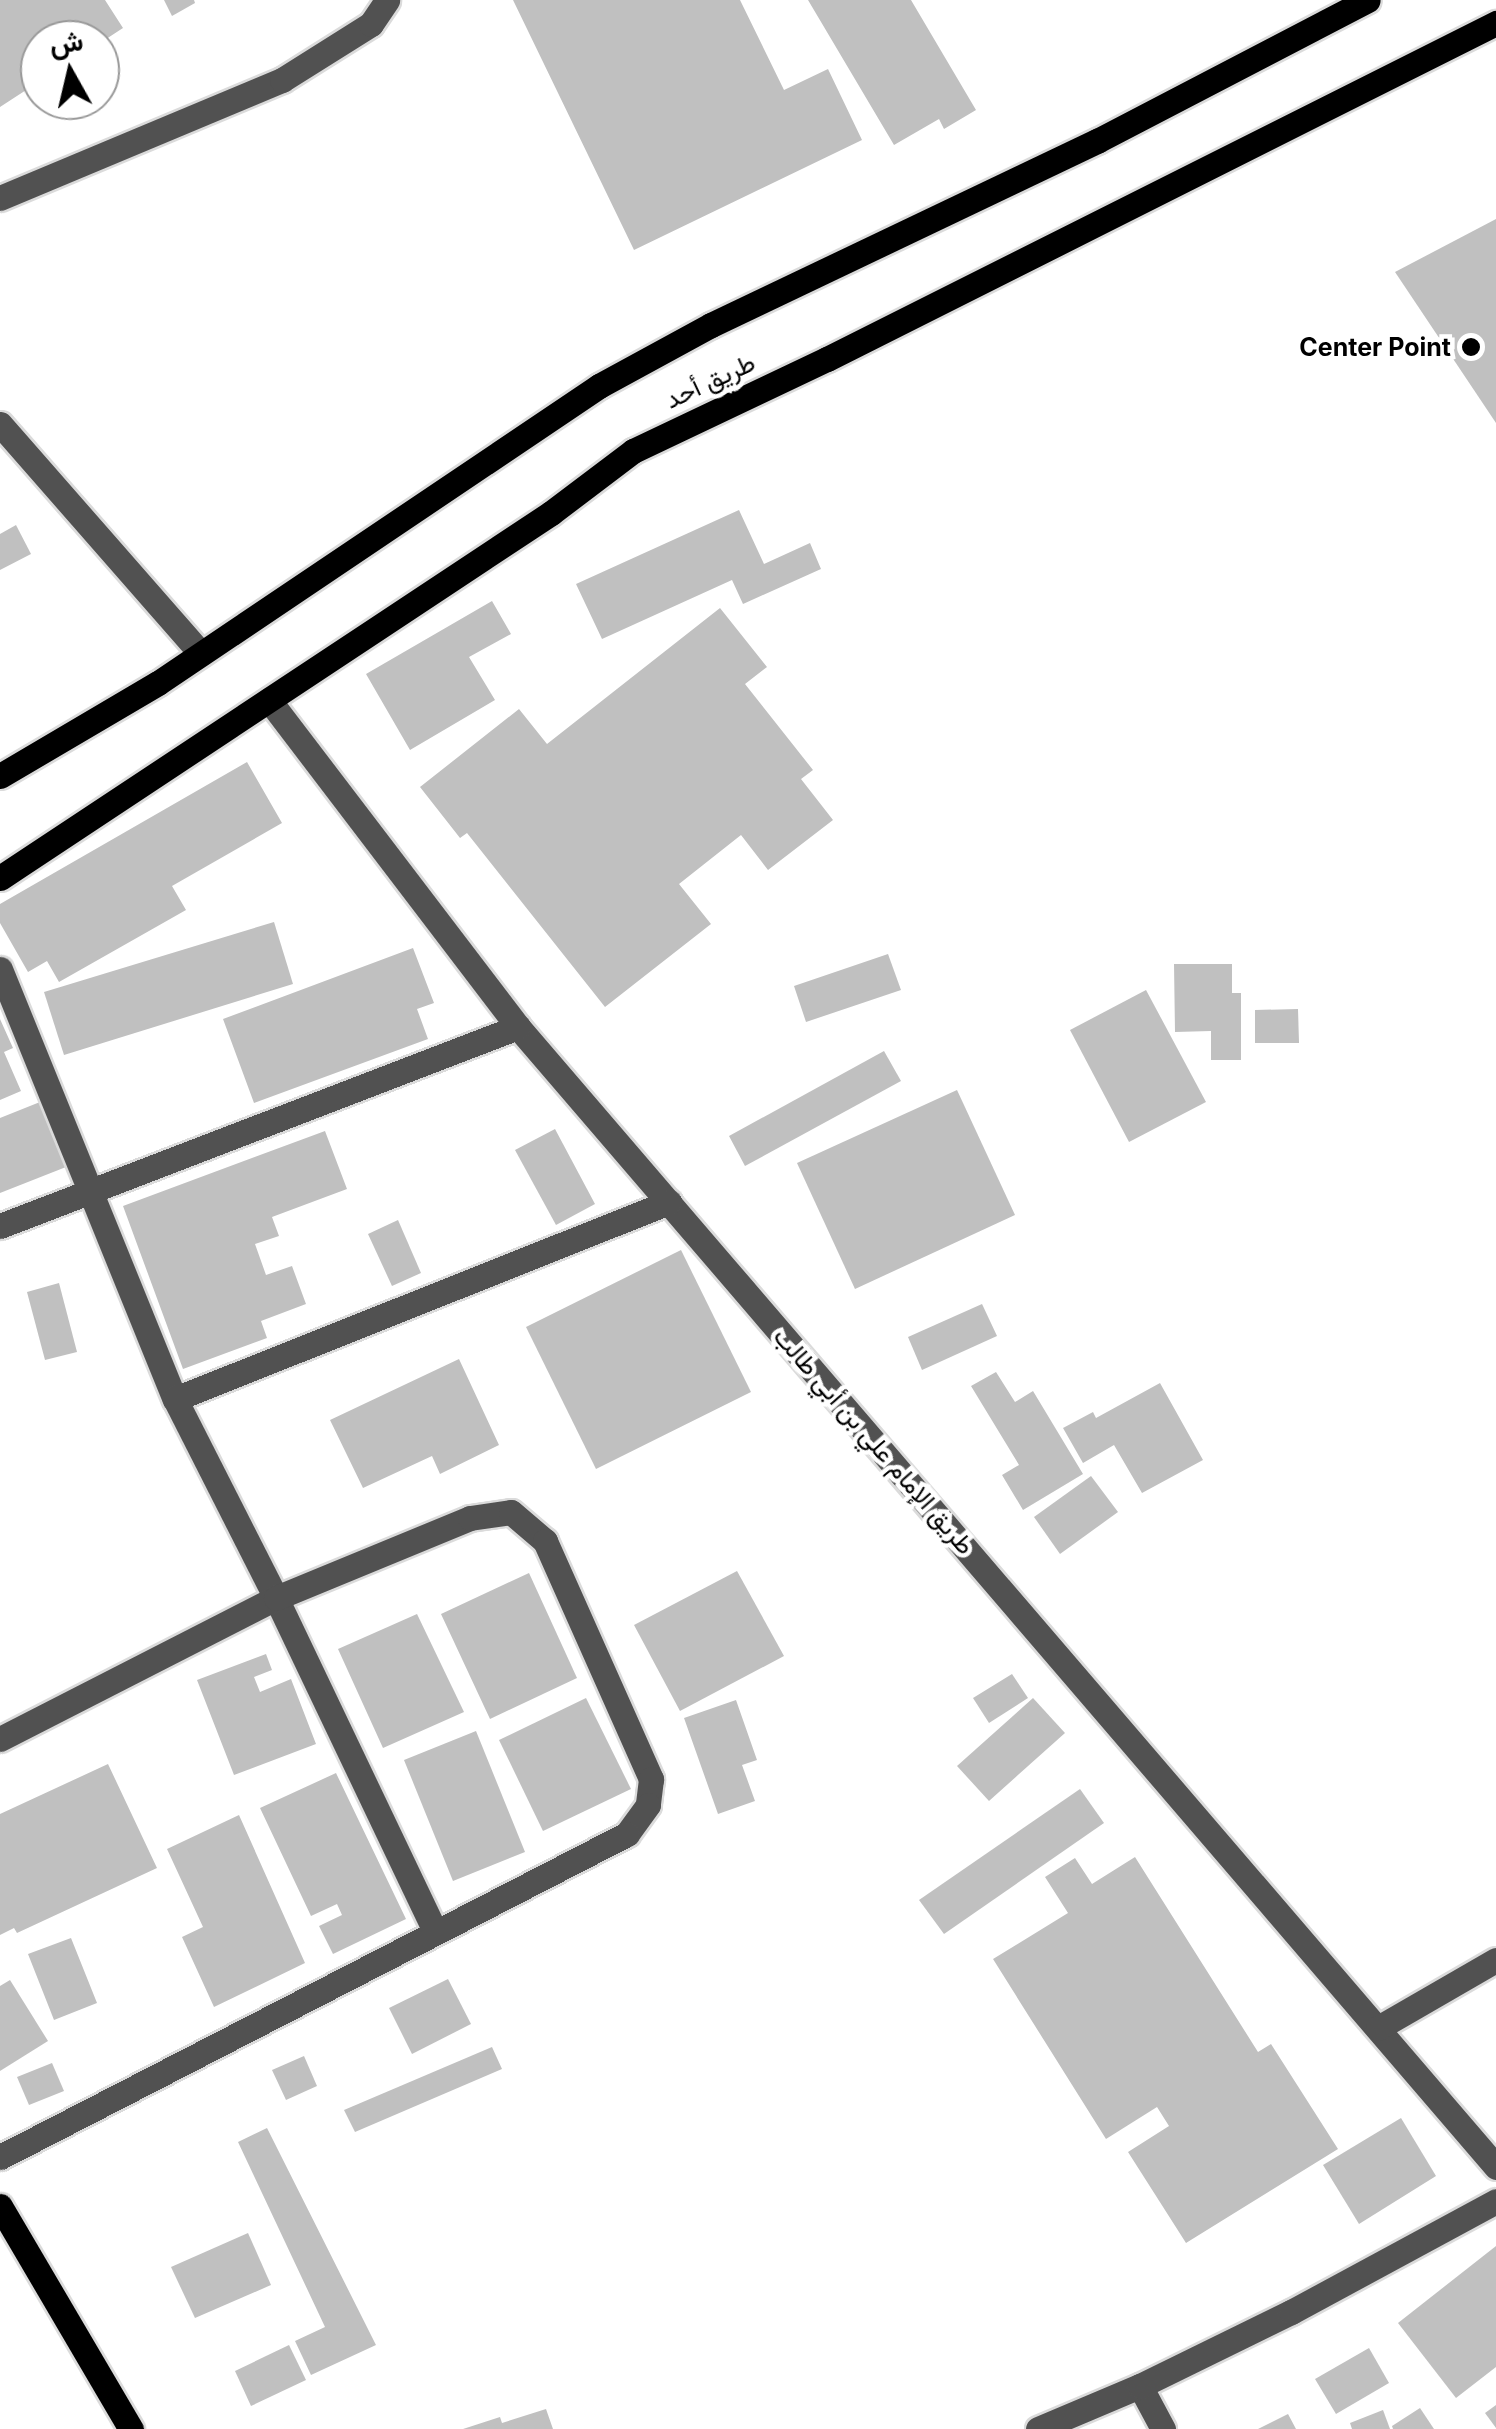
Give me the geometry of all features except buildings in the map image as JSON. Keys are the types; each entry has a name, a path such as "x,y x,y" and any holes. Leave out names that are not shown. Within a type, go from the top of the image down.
{"main road":[{"name":"طريق أحد","path":"0,776 201,654 599,386 711,326 1098,141 1368,0"},
{"name":"طريق أحد","path":"0,878 551,513 633,451 826,360 1496,24"},
{"path":"0,2206 131,2429"}],"street":[{"path":"0,198 282,80 371,24 388,0"},
{"path":"0,424 201,654"},
{"name":"طريق الإمام علي بن أبي طالب","path":"269,700 518,1027 1496,2168"},
{"path":"0,969 175,1399 276,1598 436,1932"},
{"path":"0,1226 518,1027"},
{"path":"175,1399 669,1202"},
{"path":"0,1739 276,1598 470,1518 511,1512 545,1542 650,1779 648,1805 627,1834 0,2157"},
{"path":"1378,2028 1496,1960"},
{"path":"1038,2429 1140,2386 1291,2312 1496,2201"},
{"path":"1140,2386 1163,2429"}],"place":[{"name":"Center Point","path":"1471,347"}]}
